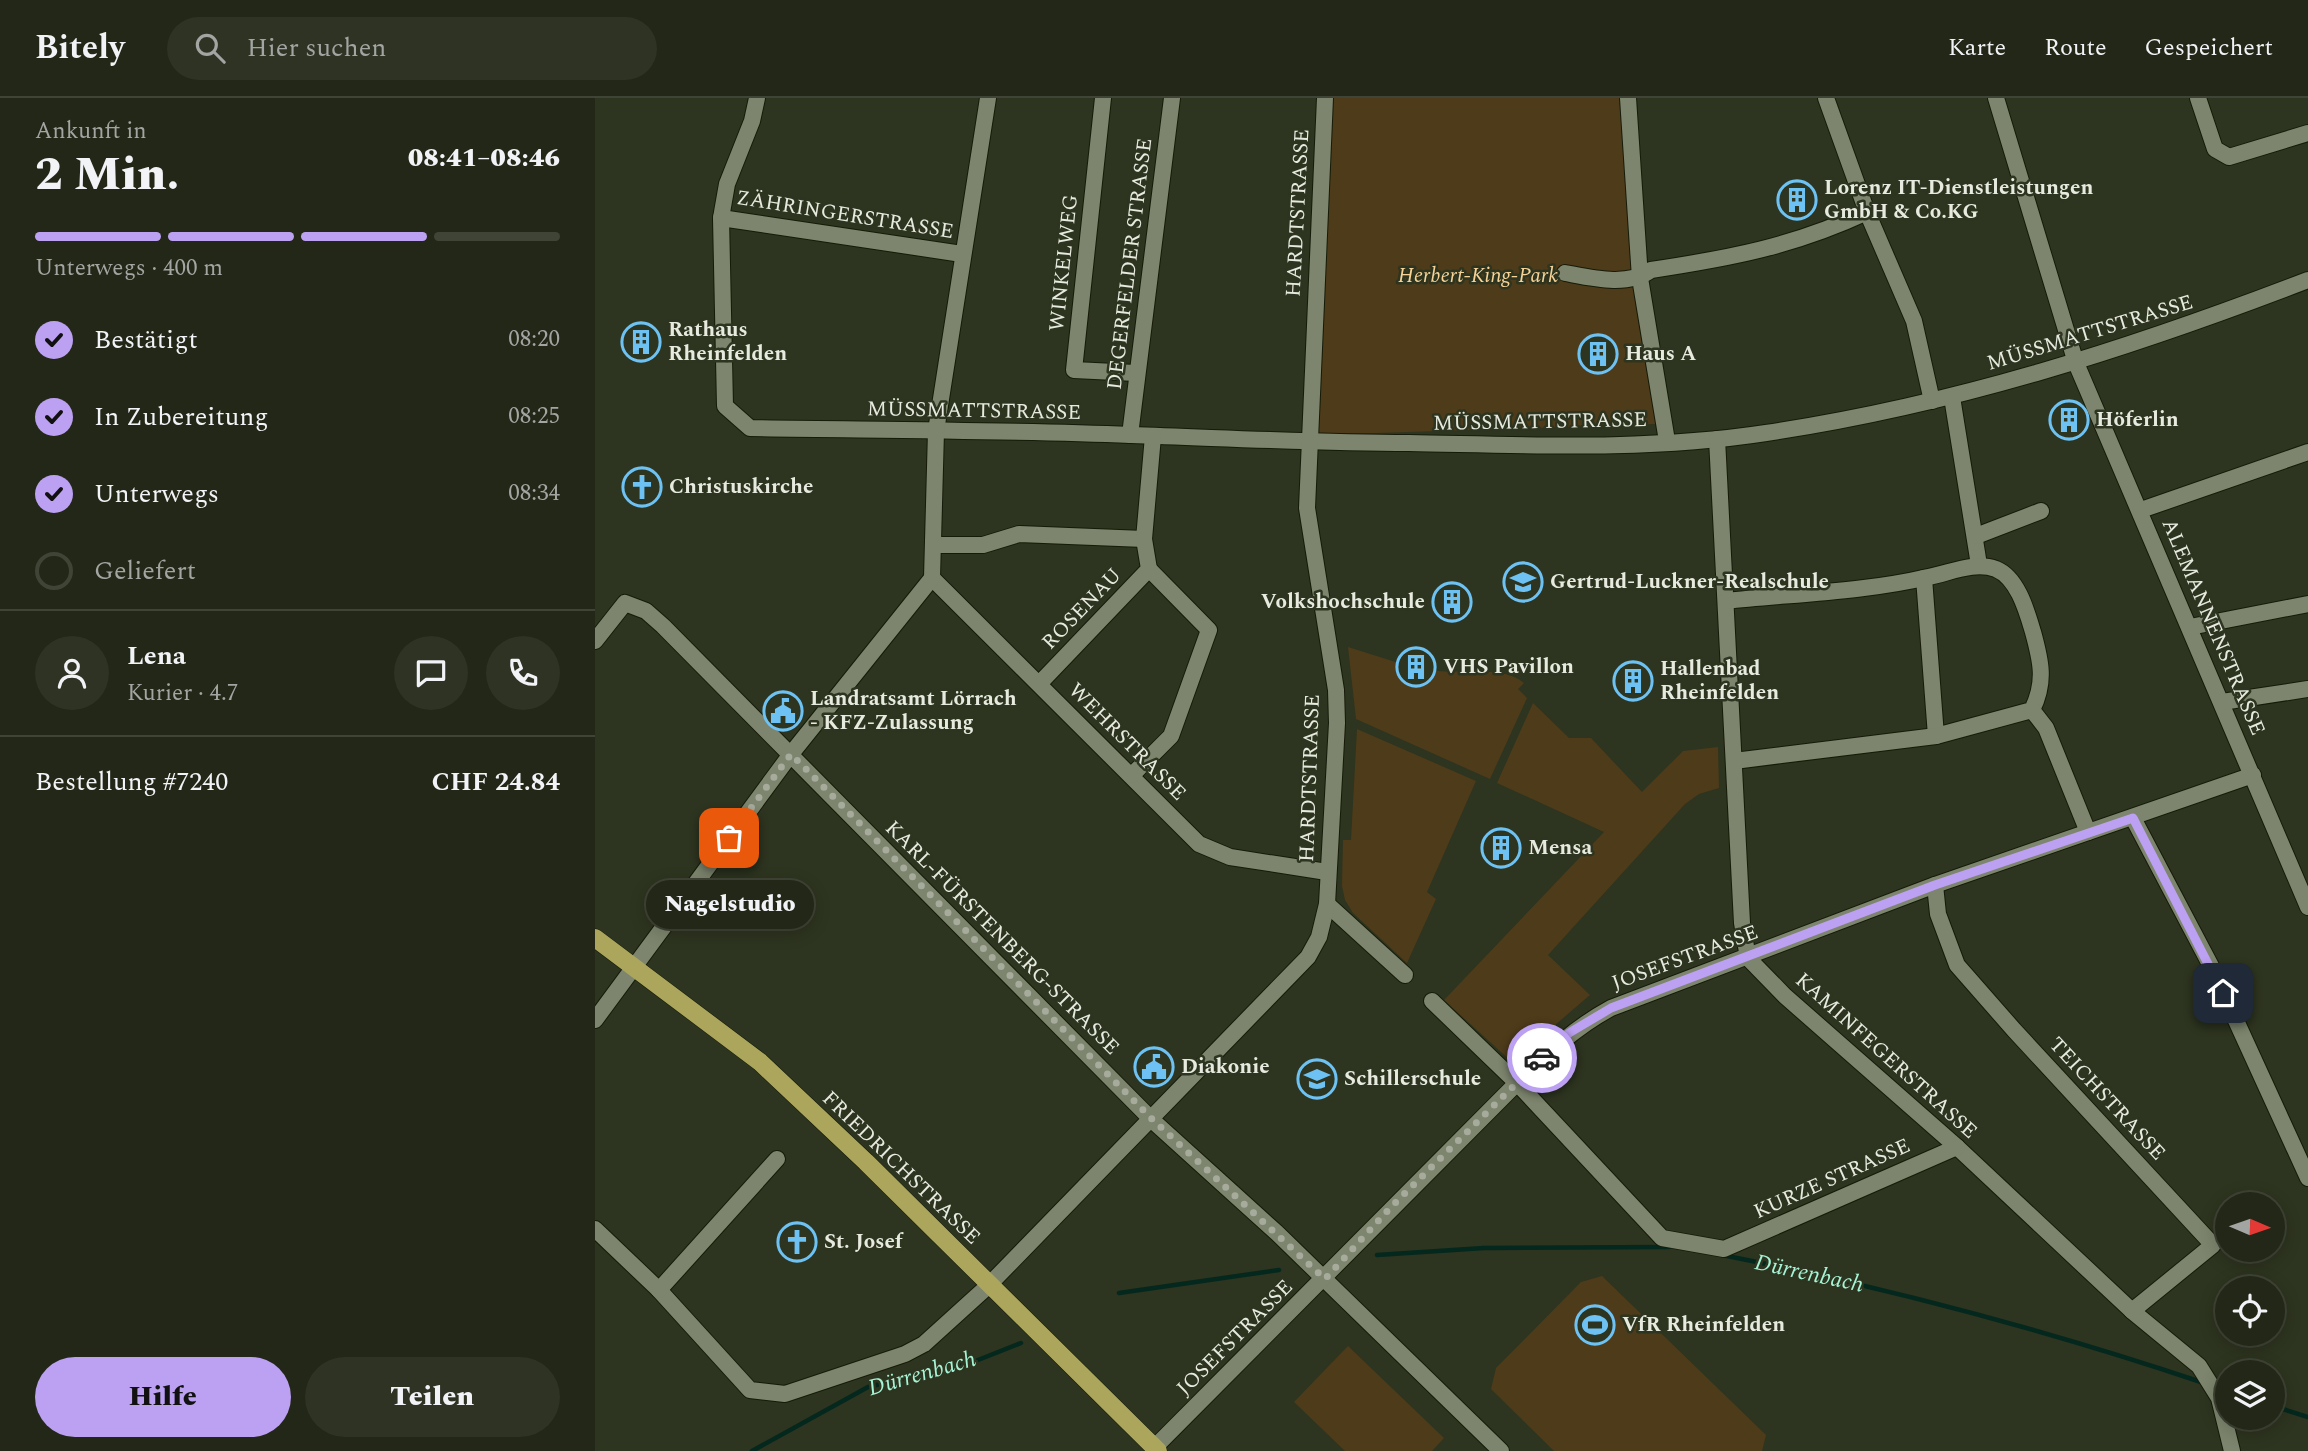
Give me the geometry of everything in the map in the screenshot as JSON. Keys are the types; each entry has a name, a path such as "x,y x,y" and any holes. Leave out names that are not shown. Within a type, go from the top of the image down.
{"main road":[{"name":"FRIEDRICHSTRASSE","path":"595,938 760,1062 1156,1449"}],"street":[{"path":"722,218 727,184 752,121 757,98"},
{"path":"595,1020 791,754 932,578 936,431 962,254 989,98"},
{"name":"WINKELWEG","path":"1103,98 1074,370 1136,373"},
{"name":"DEGERFELDER STRASSE","path":"1130,435 1172,98"},
{"name":"HARDTSTRASSE","path":"595,1230 659,1290 750,1390 785,1394 915,1349 988,1286 1308,957 1319,937 1327,904 1337,723 1336,691 1307,508 1307,443 1325,98"},
{"path":"1628,98 1640,278 1667,441"},
{"path":"1826,98 1867,212 1914,321 1933,401"},
{"name":"ALEMANNENSTRASSE","path":"1996,98 2076,363 2304,890 2308,908"},
{"path":"2198,98 2215,149 2229,157 2308,133"},
{"path":"1565,273 1600,279 1640,278 1651,270 1747,254 1813,237 1867,212"},
{"name":"ZÄHRINGERSTRASSE","path":"722,218 962,254"},
{"name":"MÜSSMATTSTRASSE","path":"722,218 725,406 750,428 1130,435 1307,443 1553,445 1717,439 1769,433 1952,397 2129,347 2308,280"},
{"path":"1952,397 1979,565"},
{"name":"ROSENAU","path":"1039,684 1149,569 1144,539 1153,436"},
{"path":"1717,439 1742,923 1748,958"},
{"path":"2141,510 2308,452"},
{"path":"1976,536 2041,511"},
{"path":"933,545 983,545 1019,534 1144,539"},
{"path":"1725,601 1924,578 1979,565 1999,570 2011,583 2026,608 2043,677 2041,692 2032,710 1936,736 1734,761"},
{"path":"1132,775 1171,736 1209,630 1149,569"},
{"name":"WEHRSTRASSE","path":"932,578 1199,844 1230,858 1327,872"},
{"path":"1924,578 1936,736"},
{"name":"KARL-FÜRSTENBERG-STRASSE","path":"595,641 625,603 646,611 663,626 1152,1119 1325,1279 1501,1451"},
{"path":"2190,627 2308,604"},
{"path":"2222,702 2308,689"},
{"path":"2032,710 2046,728 2088,832"},
{"name":"JOSEFSTRASSE","path":"1156,1449 1325,1279 1391,1207 1569,1033 1611,1008 1935,885 2253,775"},
{"path":"2133,818 2212,968 2308,1178"},
{"name":"TEICHSTRASSE","path":"1935,885 1938,914 1957,965 2213,1245 2132,1311"},
{"path":"1327,904 1405,975"},
{"name":"KAMINFEGERSTRASSE","path":"1748,958 1785,996 1957,1147 2132,1311 2199,1366 2219,1398 2232,1451"},
{"path":"1432,1002 1517,1083"},
{"name":"KURZE STRASSE","path":"1517,1083 1662,1238 1724,1249 1957,1147"},
{"path":"659,1290 776,1159"}],"green space":[{"name":"Herbert-King-Park","path":"1333,98 1621,98 1656,424 1314,435"},
{"path":"1348,647 1402,664 1398,676 1425,686 1431,670 1492,672 1515,677 1524,683 1518,689 1527,698 1490,779 1356,719"},
{"path":"1533,703 1569,738 1591,738 1642,792 1683,751 1718,747 1719,788 1699,794 1685,804 1548,955 1590,995 1512,1062 1444,1000 1604,832 1497,783"},
{"path":"1357,729 1476,781 1427,892 1436,899 1407,963 1353,913 1345,900 1342,886 1343,840 1351,840"},
{"name":"VfR Rheinfelden","path":"1602,1276 1766,1435 1762,1451 1554,1451 1491,1389 1496,1368 1581,1282"},
{"path":"1348,1346 1444,1438 1432,1451 1345,1451 1294,1402"}],"waterway":[{"name":"Dürrenbach","path":"1377,1255 1484,1248 1669,1247"},
{"name":"Dürrenbach","path":"1722,1255 1965,1311 2204,1383"},
{"name":"Dürrenbach","path":"1119,1293 1279,1270"},
{"name":"Dürrenbach","path":"752,1451 868,1387 973,1362 1021,1343"},
{"name":"Dürrenbach","path":"2285,1410 2308,1417"}],"way so far":[{"path":"729,838 791,754 1152,1119 1325,1279 1391,1207 1542,1058"}],"place":[{"name":"Lorenz IT-Dienstleistungen GmbH & Co.KG","path":"1797,200"},
{"name":"Rathaus Rheinfelden","path":"641,342"},
{"name":"Haus A","path":"1598,354"},
{"name":"Höferlin","path":"2069,420"},
{"name":"Christuskirche","path":"642,487"},
{"name":"Gertrud-Luckner-Realschule","path":"1523,582"},
{"name":"Volkshochschule","path":"1452,602"},
{"name":"VHS Pavillon","path":"1416,667"},
{"name":"Hallenbad Rheinfelden","path":"1633,681"},
{"name":"Landratsamt Lörrach - KFZ-Zulassung","path":"783,711"},
{"name":"Nagelstudio","path":"729,838"},
{"name":"Mensa","path":"1501,848"},
{"name":"Diakonie","path":"1154,1067"},
{"name":"Schillerschule","path":"1317,1079"},
{"name":"St. Josef","path":"797,1242"},
{"name":"VfR Rheinfelden","path":"1595,1325"}],"route":[{"path":"1542,1058 1569,1033 1611,1008 1935,885 2133,818 2223,993"}]}
